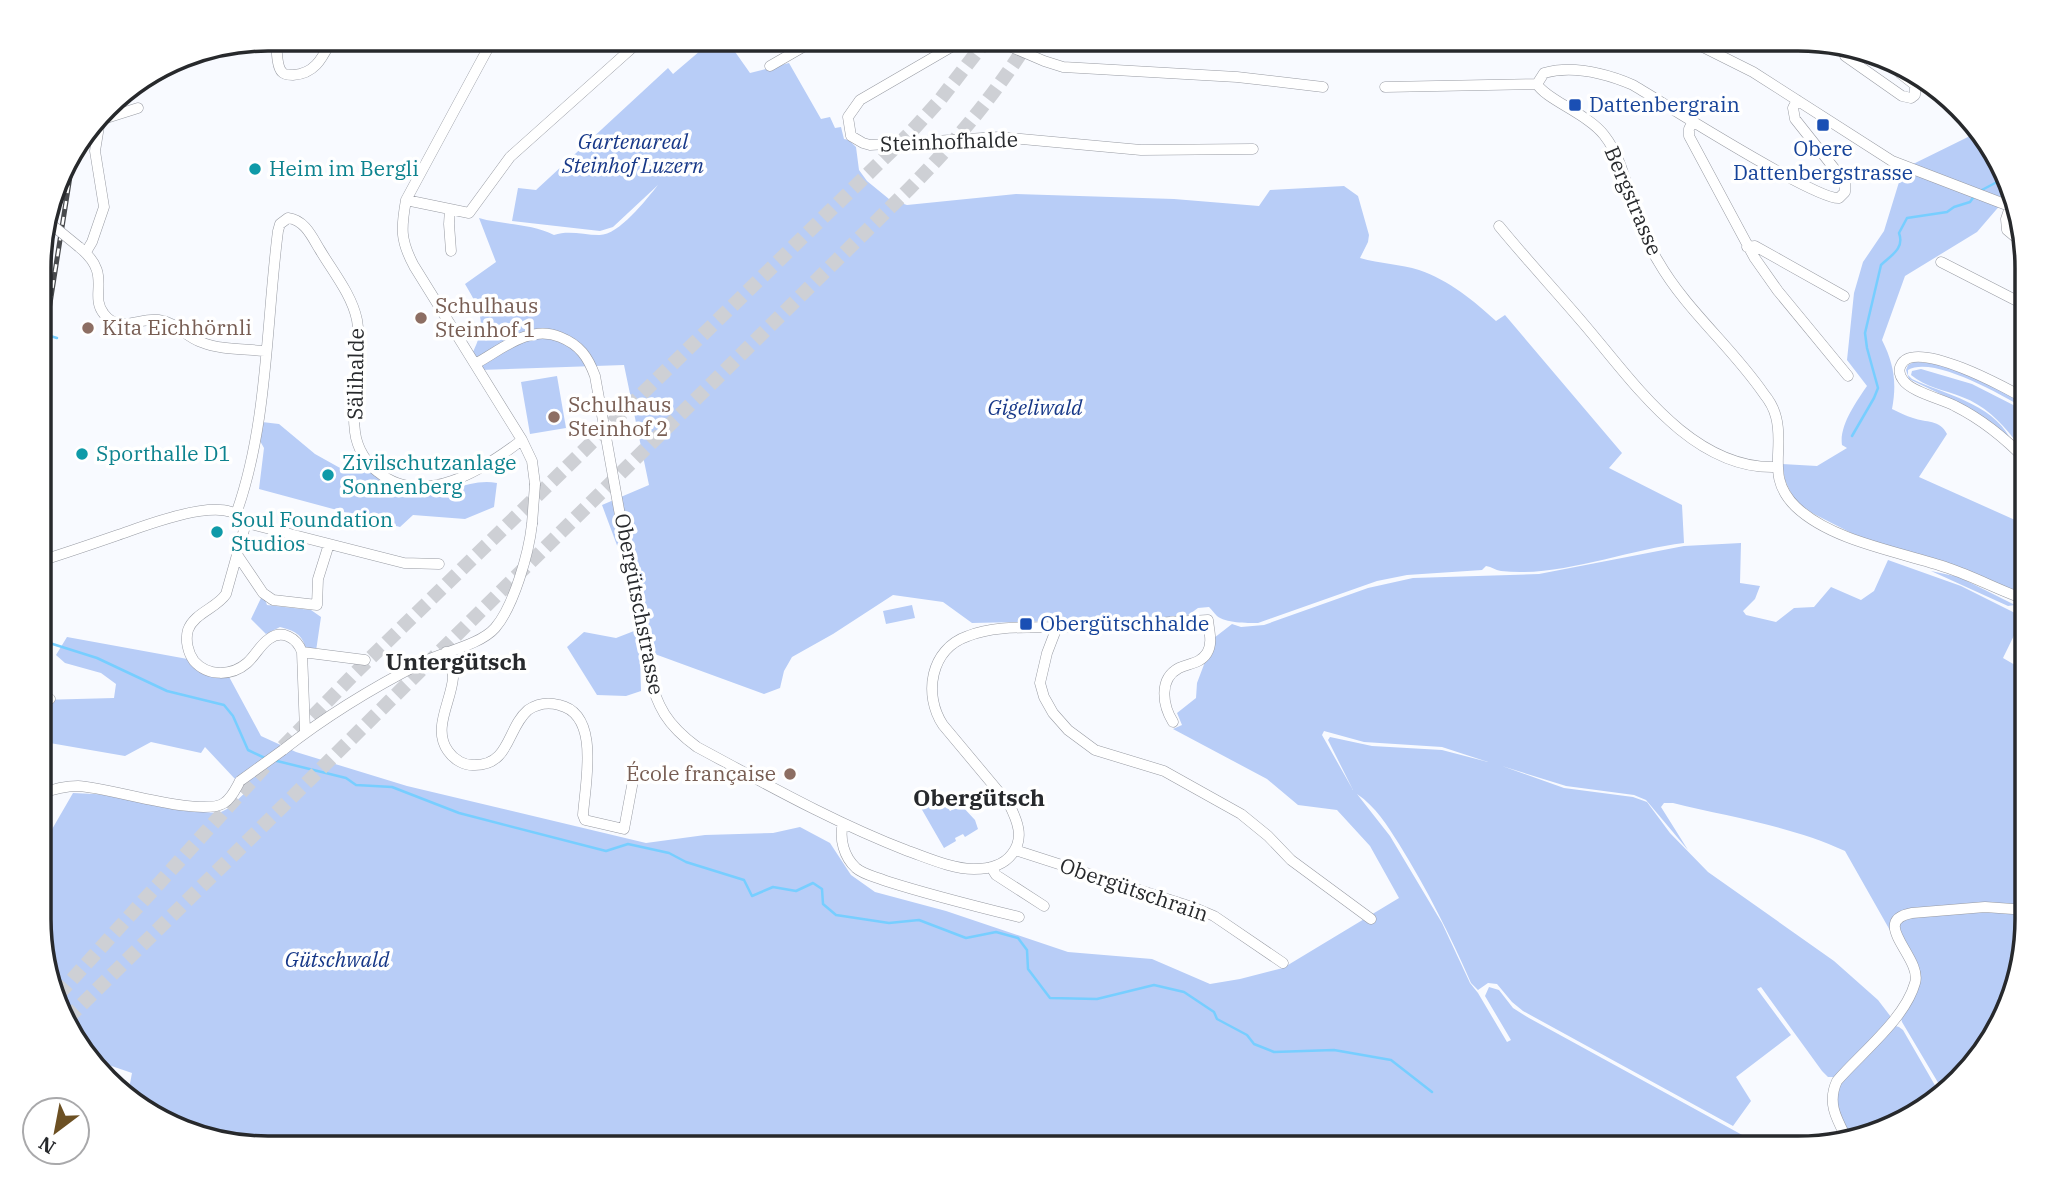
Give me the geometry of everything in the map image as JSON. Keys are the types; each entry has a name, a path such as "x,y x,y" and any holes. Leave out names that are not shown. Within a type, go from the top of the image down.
{"street":[{"path":"278,51 280,69 289,75 312,69 320,62 326,51"},
{"path":"51,790 81,786 179,805 214,807 224,803 239,783 305,731 397,675 485,636 499,623 526,561 535,484 532,461 522,440 407,252 401,226 406,200 486,51"},
{"path":"406,200 469,213 510,157 628,51"},
{"path":"769,65 794,51"},
{"name":"Steinhofhalde","path":"943,51 860,100 848,117 851,136 870,145 999,138 1141,150 1253,149"},
{"path":"1022,51 1063,67 1237,77 1323,87"},
{"path":"1714,51 1740,64 1864,145 1911,170 2006,205"},
{"path":"1844,56 1902,96 1911,98 1915,95 1915,86"},
{"path":"1385,87 1537,84 1544,73 1552,71 1610,76 1633,85 1745,153 1821,193 1839,198 1846,190 1845,182 1795,119 1793,108 1797,100"},
{"name":"Bergstrasse","path":"1537,84 1545,94 1589,120 1613,148 1621,164 1638,222 1658,262 1676,289 1763,392 1771,406 1778,427 1776,467"},
{"path":"115,115 138,108"},
{"path":"1693,121 1689,136 1747,247 1778,291 1848,376"},
{"path":"83,250 96,233 104,207 95,151 98,134"},
{"path":"450,209 451,251"},
{"path":"2008,213 2007,230 2012,234"},
{"name":"Sälihalde","path":"265,351 278,231 280,224 288,218 300,222 309,232 346,293 356,317 359,336 354,416 356,440 367,462 384,477 396,483 421,488 442,485 471,472 522,440"},
{"path":"1499,226 1663,416 1709,450 1748,465 1776,467 1791,501 1814,520 1859,541 1946,567 2015,595"},
{"path":"55,227 83,250 98,270 99,306 111,321 128,324 157,319 169,322 205,344 265,351 248,481 240,518 244,530 238,556 226,594 222,601 199,616 188,631 187,646 193,660 216,674 238,669 248,662 269,638 276,635 290,636 297,641 302,652 305,731"},
{"path":"1747,247 1755,246 1844,296"},
{"path":"1941,262 2015,300"},
{"name":"Obergütschstrasse","path":"475,365 518,339 538,333 554,334 582,349 595,376 653,691 662,712 673,727 697,747 843,823 926,857 965,868 991,867"},
{"path":"2015,394 1982,376 1930,358 1908,358 1900,369 1900,377 1907,385 1972,415 2015,448"},
{"path":"51,557 182,514 225,510 240,518 404,563 439,564"},
{"path":"238,556 263,593 273,600 317,605 318,579 329,544"},
{"path":"1044,906 996,875 991,867 1006,862 1015,850 1019,834 1016,818 1009,804 936,714 932,700 932,677 944,654 966,636 1014,628 1208,620 1208,652 1198,662 1176,669 1166,683 1166,706 1173,722"},
{"path":"1058,627 1047,653 1040,683 1053,713 1068,730 1095,750 1164,771 1241,814 1291,860 1371,919"},
{"path":"302,652 365,660"},
{"path":"446,652 453,679 442,723 442,736 448,752 461,762 478,766 496,759 522,717 529,710 546,704 570,709 586,728 585,820 624,829 635,770"},
{"path":"843,823 843,848 858,870 918,891 1019,917"},
{"name":"Obergütschrain","path":"1015,850 1214,916 1283,963"},
{"path":"1843,1131 1833,1110 1831,1100 1834,1087 1851,1065 1897,1018 1916,982 1913,963 1896,936 1896,920 1912,913 1973,908 2015,910"}],"green space":[{"name":"Gigeliwald","path":"700,51 734,51 750,73 789,63 821,119 830,117 835,128 841,127 844,139 856,147 859,170 867,181 889,199 907,205 1016,194 1174,199 1259,206 1270,190 1344,186 1358,196 1369,235 1360,258 1430,274 1461,292 1496,321 1505,315 1622,453 1609,468 1682,505 1684,543 1545,571 1501,571 1486,566 1482,570 1407,575 1377,581 1258,623 1225,620 1209,607 1198,608 1184,618 972,623 943,602 893,595 792,657 784,671 780,688 764,694 652,653 640,657 641,691 626,696 597,695 567,647 584,632 616,638 647,626 602,505 649,485 624,365 480,370 473,352 480,333 480,317 465,284 496,262 479,218 536,228 554,235 599,235 615,230 631,216 658,185 613,227 600,231 512,221 518,188 536,190 668,68 673,74"},
{"path":"1970,136 1986,159 2004,200 1977,232 1905,276 1882,340 1893,374 1892,409 1937,424 1947,434 1919,477 2015,520 2015,593 1867,541 1812,513 1797,502 1785,480 1782,464 1817,466 1847,448 1842,445 1843,430 1849,414 1867,386 1847,360 1854,293 1863,262 1884,231 1903,169"},
{"path":"1914,362 1929,363 1959,370 2015,398 2015,403 1951,372 1919,367 1908,370 1912,379 1980,408 2002,426 2010,438 1953,400 1909,379 1906,370 1908,365"},
{"path":"1921,369 1972,384 2015,406 2015,438 1977,404 1917,379 1911,375 1912,371"},
{"path":"557,376 566,428 530,434 521,382"},
{"path":"262,422 279,424 315,454 349,473 362,464 383,480 404,489 426,491 480,482 497,483 494,507 465,519 413,515 400,527 259,489 264,448 260,441"},
{"name":"Gütschwald","path":"1741,543 1740,583 1760,586 1755,599 1743,611 1746,615 1776,622 1794,608 1814,607 1831,587 1861,600 1874,591 1888,560 1961,586 2015,613 2015,633 2003,658 2015,665 2015,908 1899,913 1891,922 1896,941 1845,851 1760,823 1664,803 1661,807 1688,850 1646,800 1634,795 1566,786 1502,766 1564,788 1633,797 1647,802 1670,833 1708,872 1834,961 1878,1000 1891,1017 1835,1077 1828,1077 1761,987 1757,989 1791,1035 1736,1077 1751,1101 1733,1126 1523,1011 1497,984 1488,983 1478,990 1471,983 1438,912 1399,844 1375,811 1357,794 1390,836 1442,923 1470,983 1507,1042 1511,1040 1485,996 1489,987 1499,990 1513,1008 1529,1018 1744,1136 240,1134 185,1120 136,1091 130,1086 132,1073 108,1065 87,1040 62,989 55,962 51,919 51,831 73,793 135,796 148,803 187,811 219,813 229,808 250,788 244,781 235,779 205,747 201,753 151,742 125,756 51,743 51,700 114,698 116,684 101,673 65,663 56,655 67,637 193,660 227,673 261,736 296,752 407,786 646,843 705,835 773,833 800,827 830,843 851,875 875,892 946,911 1068,952 1152,959 1210,984 1283,968 1399,898 1370,846 1337,810 1298,805 1267,779 1173,729 1182,725 1177,713 1196,698 1197,683 1214,638 1232,624 1241,627 1264,625 1368,588 1413,578 1539,574 1684,546","holes":["1324,731 1364,742 1442,747 1488,762 1442,750 1372,746 1330,737 1328,740 1353,790 1322,735"]},
{"path":"1931,571 1959,577 2015,605 2008,606"},
{"path":"261,598 265,599 267,605 311,610 321,617 316,651 306,649 300,637 290,630 280,627 266,634 251,619"},
{"path":"912,605 915,618 886,624 883,611"},
{"path":"928,796 941,798 950,811 961,805 975,820 978,829 965,837 963,834 955,838 956,841 944,848 921,808"},
{"path":"1960,911 2015,912 2011,962 1993,1015 1970,1051 1952,1073 1939,1084 1901,1018 1916,984 1900,940 1900,919"},
{"path":"1892,1025 1903,1030 1936,1086 1919,1100 1894,1114 1845,1131 1839,1120 1835,1090"}],"waterway":[{"path":"1980,191 1997,181"},
{"path":"1852,436 1878,388 1865,333 1881,265 1898,248 1899,233 1907,218 1947,212 1970,202 1975,195"},
{"path":"51,336 57,338"},
{"path":"51,643 97,658 167,691 224,705 233,716 248,750 267,759"},
{"path":"273,760 346,778 356,785 392,787 459,813 606,851 628,844 669,853 686,862 744,880 752,896 773,887 796,891 813,883 822,889 823,904 836,915 889,923 919,920 966,938 996,932 1018,938 1027,950 1028,969 1050,998 1097,999 1154,985 1184,992 1214,1012 1217,1019 1247,1035 1254,1044 1274,1052 1334,1050 1391,1060 1432,1092"}],"tunnel":[{"path":"283,747 355,673 910,133 978,51"},
{"path":"72,1014 910,188 974,117 1022,51"},
{"path":"62,990 267,764"}],"railway":[{"path":"51,297 69,180"}],"place":[{"name":"Dattenbergrain","path":"1575,105"},
{"name":"Obere Dattenbergstrasse","path":"1823,125"},
{"name":"Heim im Bergli","path":"255,169"},
{"name":"Schulhaus Steinhof 1","path":"421,318"},
{"name":"Kita Eichhörnli","path":"88,328"},
{"name":"Schulhaus Steinhof 2","path":"554,417"},
{"name":"Sporthalle D1","path":"82,454"},
{"name":"Zivilschutzanlage Sonnenberg","path":"328,475"},
{"name":"Soul Foundation Studios","path":"217,532"},
{"name":"Obergütschhalde","path":"1026,624"},
{"name":"École française","path":"790,774"}],"district":[{"name":"Untergütsch","path":"456,662"},
{"name":"Obergütsch","path":"979,798"}],"park label":[{"name":"Gartenareal Steinhof Luzern","path":"633,154"}]}
